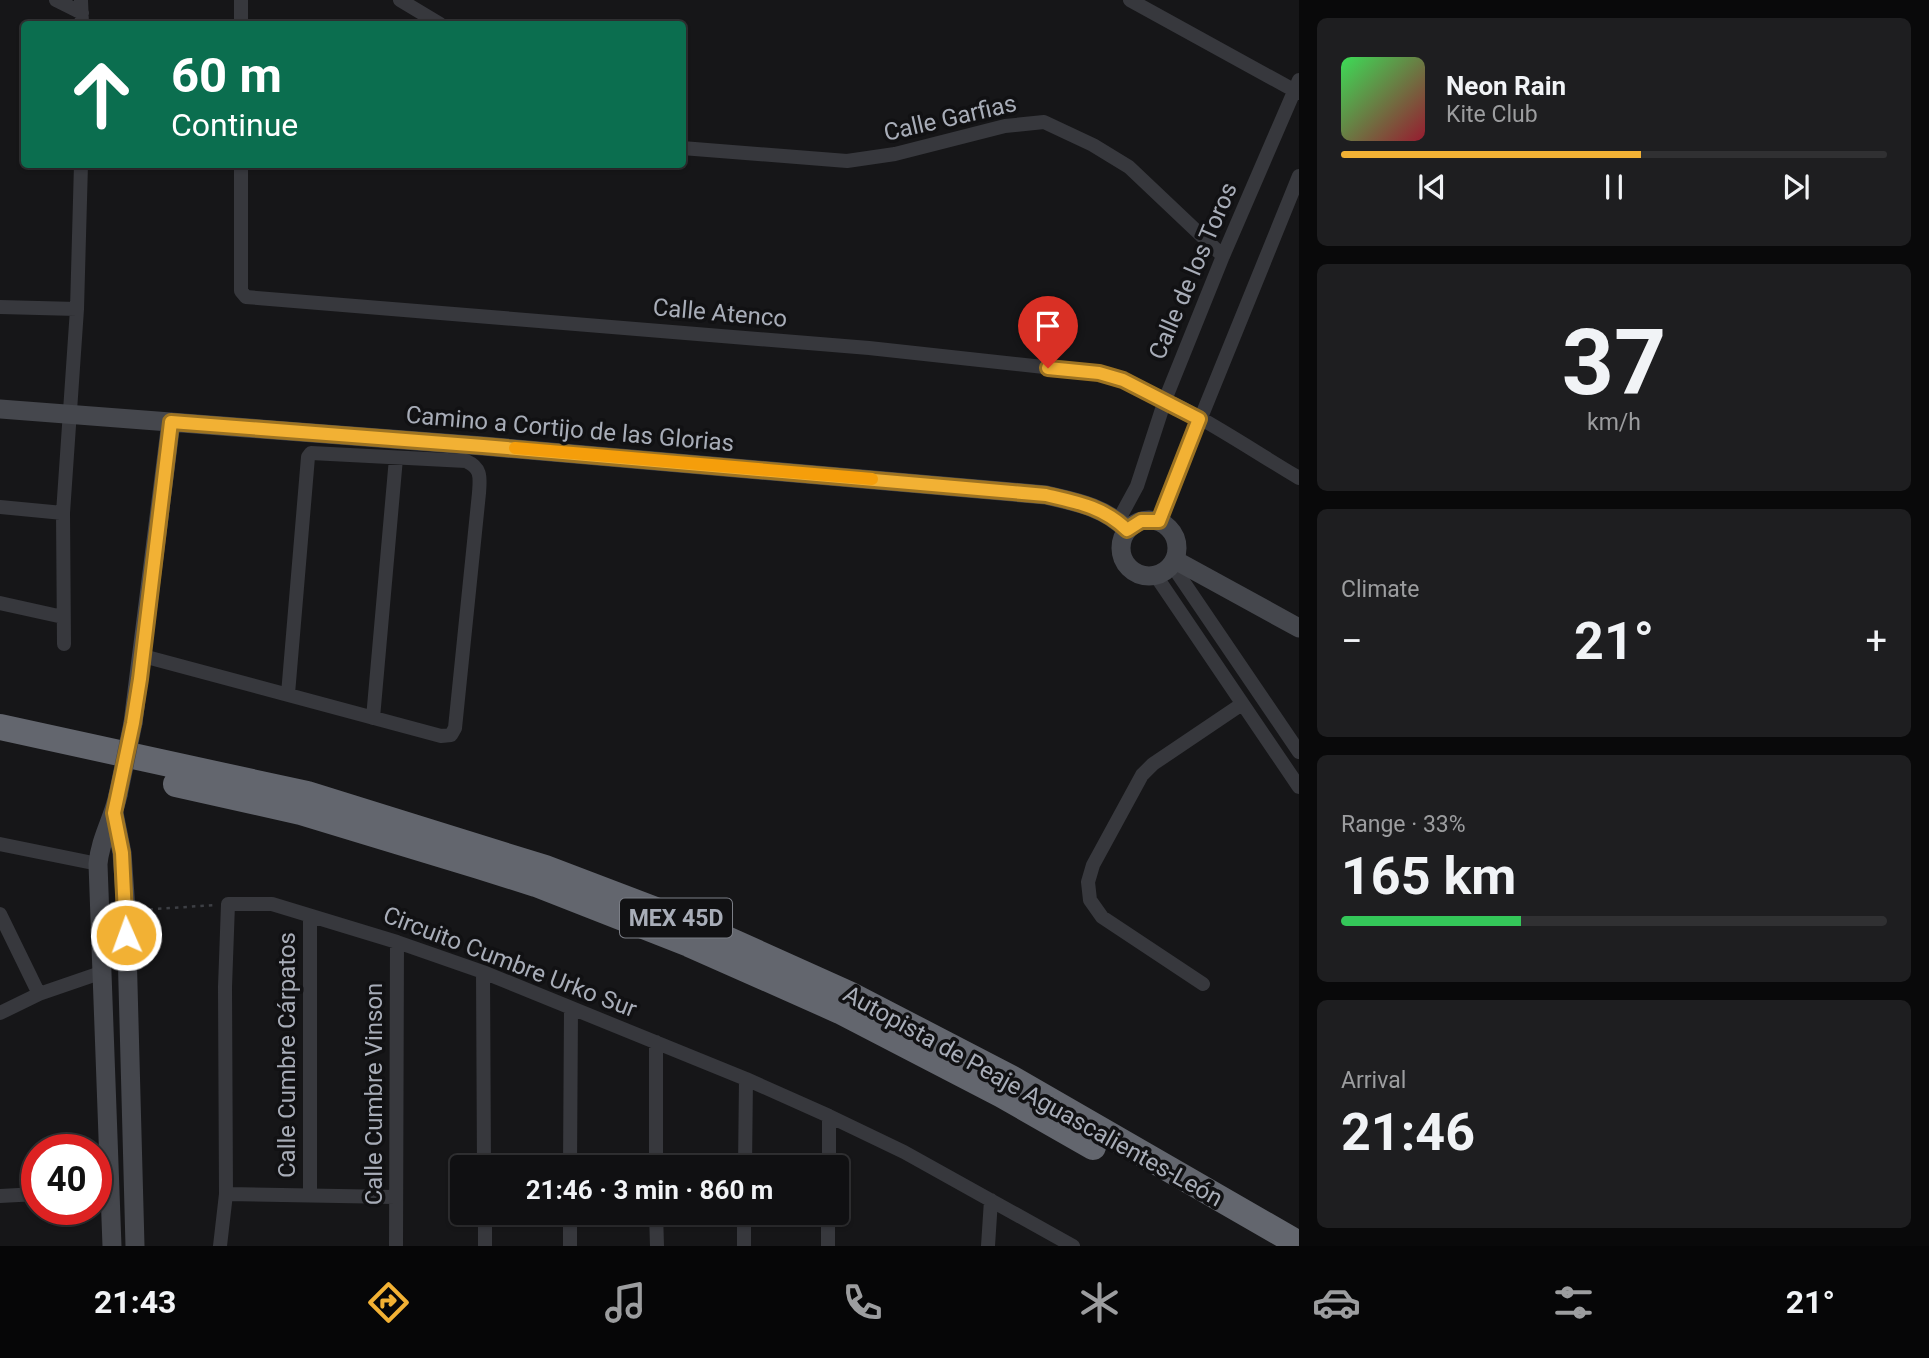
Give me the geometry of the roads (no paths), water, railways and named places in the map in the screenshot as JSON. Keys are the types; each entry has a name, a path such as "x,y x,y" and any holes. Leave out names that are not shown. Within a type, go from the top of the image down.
{"highway":[{"name":"Autopista de Peaje Aguascalientes-León","path":"0,727 307,794 545,868 700,928 849,994 999,1072 1299,1244"},
{"name":"MEX 45D","path":"0,746 301,812 536,884 677,939 840,1012 1002,1095 1266,1246"}],"street":[{"path":"56,0 81,12"},
{"path":"241,0 241,21"},
{"path":"400,0 435,21"},
{"path":"1130,0 1298,88"},
{"name":"Calle de los Toros","path":"1122,525 1165,400 1223,256 1298,88"},
{"name":"Calle Garfias","path":"686,148 847,160 895,154 1005,126 1044,122 1093,145 1129,167 1223,256"},
{"path":"64,644 64,513 78,309 81,168"},
{"name":"Calle Atenco","path":"241,168 241,292 246,297 869,348 1099,373 1123,380 1165,400 1299,478"},
{"path":"1159,521 1299,176"},
{"path":"0,307 78,309"},
{"name":"Camino a Cortijo de las Glorias","path":"0,409 483,446 1046,495 1083,503 1103,511 1122,525"},
{"path":"103,1134 103,972 97,864 102,838 116,804 133,723 171,422"},
{"path":"143,656 441,736 451,735 455,728 479,493 480,473 475,465 466,461 315,452 308,457 288,694"},
{"path":"373,718 396,458"},
{"path":"0,507 64,513"},
{"path":"1174,563 1156,576 1136,574 1128,568 1120,549 1122,525 1159,521 1174,533 1177,542 1174,563 1299,752"},
{"path":"1174,563 1299,628"},
{"path":"1156,576 1299,787"},
{"path":"0,603 63,617"},
{"path":"1203,984 1102,917 1090,900 1088,882 1093,865 1142,775 1153,764 1242,704"},
{"path":"116,804 125,911 135,1246"},
{"path":"0,845 97,864"},
{"name":"Circuito Cumbre Urko Sur","path":"226,1194 225,987 228,904 272,904 397,942 483,972 746,1079 904,1152 1073,1246"},
{"name":"Calle Cumbre Cárpatos","path":"310,916 310,1195"},
{"path":"1,920 39,994"},
{"name":"Calle Cumbre Vinson","path":"396,1246 397,942"},
{"path":"0,1013 39,994 103,972"},
{"path":"483,972 484,1155"},
{"path":"570,1155 571,1008"},
{"path":"656,1042 656,1155"},
{"path":"745,1155 746,1079"},
{"path":"829,1116 829,1155"},
{"path":"220,1246 226,1194 395,1197"},
{"path":"0,1196 21,1195"},
{"path":"988,1246 991,1200"},
{"path":"109,1225 112,1246"},
{"path":"485,1225 485,1246"},
{"path":"570,1225 570,1246"},
{"path":"656,1225 657,1246"},
{"path":"744,1225 744,1246"},
{"path":"828,1225 828,1246"}]}
